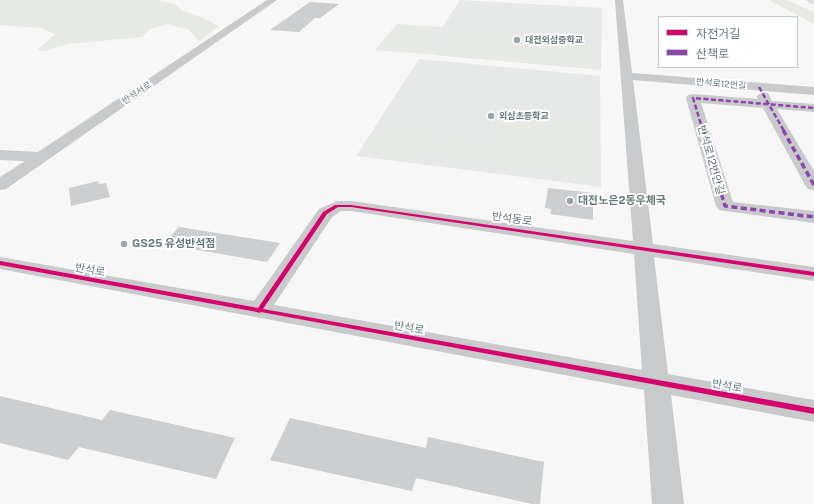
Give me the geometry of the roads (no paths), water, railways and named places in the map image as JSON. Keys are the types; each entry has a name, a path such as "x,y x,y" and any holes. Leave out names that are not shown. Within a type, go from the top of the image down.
{"street":[{"name":"반석서로","path":"0,185 273,0"},
{"path":"619,0 668,504"},
{"name":"반석로12번길","path":"627,76 814,91"},
{"path":"759,87 814,185"},
{"name":"반석로12번안길","path":"768,104 693,98 725,206 814,217"},
{"path":"768,104 814,108"},
{"path":"0,155 41,157"},
{"name":"반석동로","path":"259,311 325,213 337,206 351,206 814,274"},
{"name":"반석로","path":"0,263 814,411"}],"place":[{"name":"대전외삼중학교","path":"517,40"},
{"name":"외삼초등학교","path":"491,116"},
{"name":"대전노은2동우체국","path":"570,201"},
{"name":"GS25 유성반석점","path":"124,244"}]}
